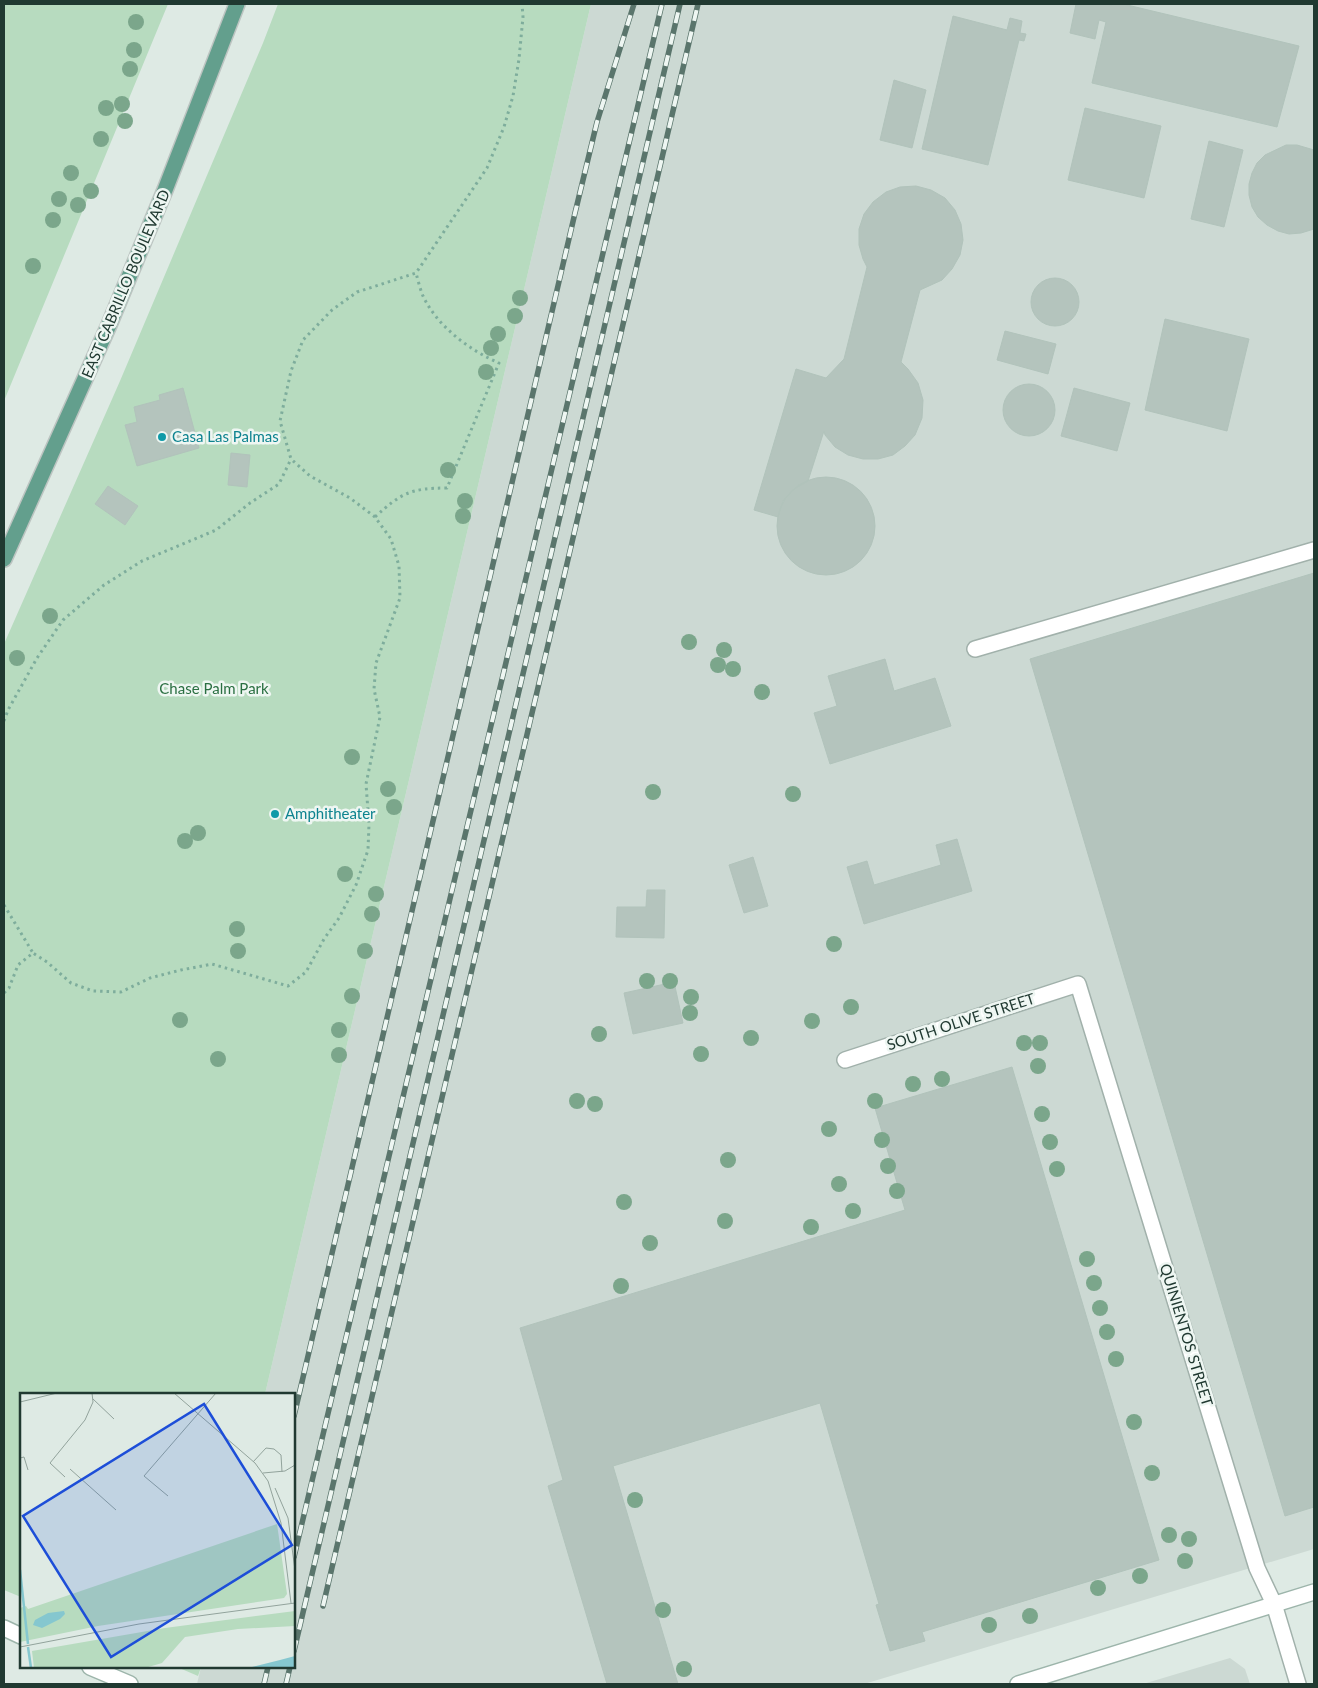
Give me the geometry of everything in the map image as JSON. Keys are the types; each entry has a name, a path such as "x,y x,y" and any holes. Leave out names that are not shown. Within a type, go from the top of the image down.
{"main road":[{"name":"EAST CABRILLO BOULEVARD","path":"4,559 109,325 165,190 237,4"}],"street":[{"path":"975,649 1314,550"},
{"name":"SOUTH OLIVE STREET","path":"845,1060 1078,984"},
{"name":"QUINIENTOS STREET","path":"1078,984 1257,1568 1274,1604 1298,1684"},
{"path":"1018,1684 1314,1592"},
{"path":"4,1628 20,1636"},
{"path":"92,1668 130,1684"}],"path":[{"path":"4,905 33,953 47,962 71,983 92,991 121,992 150,978 212,964 288,986 306,972 324,939 339,918 356,885 368,850 366,784 380,717 374,689 376,662 400,598 399,566 391,539 375,517 350,498 310,476 291,459 280,421 291,371 303,340 332,310 356,292 416,273 487,168 504,127 513,96 519,59 522,4"},
{"path":"375,517 392,502 409,492 426,488 447,488 499,363 465,344 440,323 423,296 416,273"},
{"path":"4,722 8,710 37,658 63,620 104,585 142,561 216,530 250,503 279,484 291,459"},
{"path":"4,993 9,988 18,965 33,953"}],"shaded area":[{"path":"591,4 1314,4 1314,1549 864,1684 197,1684 201,1668 295,1668 295,1393 265,1393"},
{"path":"1230,1658 1245,1669 1250,1684 1143,1684"}],"green space":[{"path":"4,4 168,4 4,401"},
{"name":"Chase Palm Park","path":"278,4 591,4 265,1393 20,1393 20,1597 4,1590 4,644 120,381"},
{"path":"179,1668 201,1668 198,1676"}],"building":[{"path":"1076,4 1123,4 1299,46 1277,127 1092,83 1106,22 1099,20 1095,39 1070,33"},
{"path":"953,16 1007,30 1010,18 1022,21 1020,33 1026,34 1024,41 1019,40 988,165 922,149"},
{"path":"894,80 926,90 912,148 880,140"},
{"path":"1085,108 1161,126 1144,198 1068,180"},
{"path":"1209,141 1243,150 1224,227 1191,219"},
{"path":"1286,145 1297,145 1314,150 1314,229 1301,233 1289,234 1267,225 1258,217 1252,207 1249,195 1249,184 1257,163 1265,155"},
{"path":"916,186 931,190 945,198 955,210 961,224 963,240 960,255 952,269 942,280 920,290 901,362 918,383 923,400 922,418 915,435 893,455 878,459 863,459 848,455 835,447 824,431 808,481 794,489 783,501 778,517 754,510 796,369 826,378 844,359 867,267 859,245 859,229 864,214 873,202 886,192 900,187"},
{"path":"1050,278 1060,278 1072,285 1079,297 1079,307 1072,319 1060,326 1050,326 1042,322 1035,315 1031,307 1031,297 1035,289 1042,282"},
{"path":"1165,319 1249,339 1227,431 1145,410"},
{"path":"1005,331 1056,344 1048,374 997,360"},
{"path":"1029,384 1039,386 1047,392 1053,400 1055,410 1053,420 1047,428 1039,434 1029,436 1019,434 1011,428 1005,420 1003,410 1005,400 1011,392 1019,386"},
{"name":"Casa Las Palmas","path":"183,388 199,448 137,466 125,425 137,422 134,407 160,400 159,395"},
{"path":"1074,388 1130,403 1117,451 1061,436"},
{"path":"231,453 250,455 247,487 228,485"},
{"path":"826,477 845,481 861,491 871,507 875,526 871,545 861,561 845,571 826,575 807,571 791,561 781,545 777,526 781,507 791,491 807,481"},
{"path":"108,486 138,506 125,525 95,504"},
{"path":"1314,573 1314,1507 1285,1516 1030,659"},
{"path":"885,659 894,691 935,678 951,726 830,764 814,713 837,706 828,676"},
{"path":"957,839 972,891 864,924 847,867 867,861 874,885 941,865 936,845"},
{"path":"753,857 768,906 744,913 729,865"},
{"path":"647,890 665,890 664,938 616,937 617,907 646,907"},
{"path":"674,982 683,1023 633,1034 624,993"},
{"path":"1012,1067 1159,1560 922,1632 925,1641 890,1651 876,1605 879,1604 820,1403 613,1466 678,1684 607,1684 548,1486 563,1480 520,1328 905,1210 875,1108"}],"railway":[{"path":"295,1412 575,213 597,122 634,4"},
{"path":"295,1553 662,4"},
{"path":"295,1647 680,4"},
{"path":"323,1606 698,4"},
{"path":"264,1684 268,1668"},
{"path":"286,1684 290,1668"}],"place":[{"name":"Casa Las Palmas","path":"162,437"},
{"name":"Amphitheater","path":"275,814"}]}
